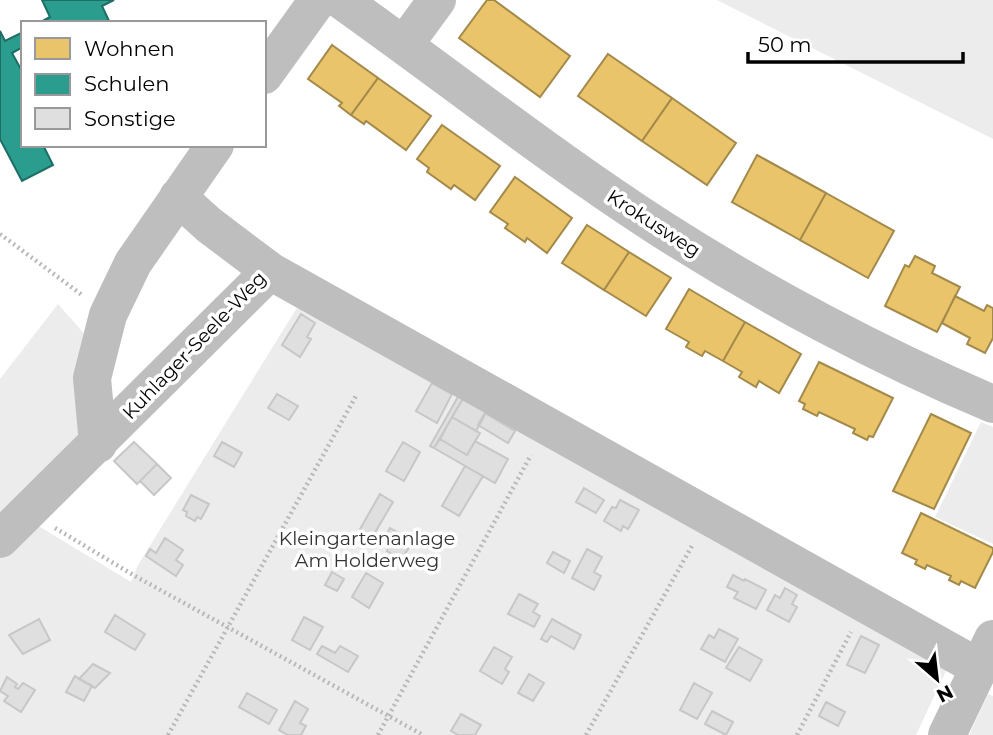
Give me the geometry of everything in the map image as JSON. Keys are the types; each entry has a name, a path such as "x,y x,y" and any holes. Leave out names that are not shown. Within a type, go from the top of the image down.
{"street":[{"path":"266,72 318,0"},
{"name":"Krokusweg","path":"341,0 561,160 700,252 827,324 993,404"},
{"path":"404,45 437,0"},
{"name":"Kuhlager-Seele-Weg","path":"98,444 92,378 108,315 133,263 214,147"},
{"name":"Kuhlager-Seele-Weg","path":"0,538 270,271 209,225 178,197"},
{"path":"270,271 985,653 947,735"}],"path":[{"path":"0,234 108,315"},
{"path":"168,735 229,629 356,394"},
{"path":"378,735 536,447"},
{"path":"28,511 135,576 423,735"},
{"path":"586,735 698,536"},
{"path":"797,735 855,625"}],"green space":[{"path":"717,0 993,0 993,139"},
{"name":"Kleingartenanlage Am Holderweg","path":"303,298 951,660 916,735 0,735 0,553 32,522 131,582 138,565"},
{"path":"58,304 88,338 87,439 0,521 0,379"},
{"path":"981,422 993,427 993,544 935,517"},
{"path":"988,694 993,696 993,735 969,735"}],"building: Wohnen":[{"path":"487,0 494,0 570,56 540,97 459,38"},
{"path":"332,45 378,78 351,115 339,106 342,103 308,79"},
{"path":"608,54 672,98 642,141 578,96"},
{"path":"378,78 431,116 406,150 366,121 364,124 351,115"},
{"path":"672,98 736,143 707,185 642,141"},
{"path":"442,125 500,166 475,200 454,185 451,189 427,172 429,168 417,159"},
{"path":"757,155 826,193 800,240 732,202"},
{"path":"515,177 572,218 547,253 527,238 525,242 505,228 508,224 490,212"},
{"path":"826,193 894,231 868,278 800,240"},
{"path":"587,225 629,252 604,290 562,263"},
{"path":"629,252 671,278 646,316 604,290"},
{"path":"915,256 935,266 932,273 960,287 937,332 885,306 905,265 909,267"},
{"path":"689,289 745,322 723,361 705,351 702,356 686,347 689,342 666,329"},
{"path":"955,296 984,311 987,305 993,308 993,338 985,353 967,344 970,338 942,323"},
{"path":"745,322 801,354 779,393 759,381 756,387 739,377 742,372 723,361"},
{"path":"819,362 893,398 873,437 869,436 867,440 853,433 855,429 819,412 817,416 803,409 805,404 799,401"},
{"path":"931,414 971,433 934,509 893,491"},
{"path":"921,513 993,548 975,588 961,581 959,585 949,580 951,576 927,565 925,569 915,564 917,560 902,553"}],"building: Schulen":[{"path":"42,0 114,0 102,6 109,21 43,21 50,17"},
{"path":"0,31 5,41 21,33 21,48 12,53 21,69 21,147 44,147 53,165 22,181 0,139"}],"building: Sonstige":[{"path":"301,314 315,323 307,337 311,339 300,357 282,345"},
{"path":"432,383 452,394 437,423 416,411"},
{"path":"277,394 298,406 289,420 268,408"},
{"path":"459,395 464,397 434,448 430,446"},
{"path":"465,395 488,409 476,431 452,417"},
{"path":"485,413 515,431 508,443 478,425"},
{"path":"452,417 480,433 467,455 440,439"},
{"path":"440,439 467,455 475,441 508,459 495,483 434,448"},
{"path":"134,442 157,464 137,484 114,461"},
{"path":"222,442 242,453 234,467 214,456"},
{"path":"403,442 420,452 404,481 386,471"},
{"path":"157,464 171,478 154,495 140,481"},
{"path":"465,466 483,476 459,516 442,506"},
{"path":"584,488 604,500 596,513 576,502"},
{"path":"380,494 393,502 373,536 360,529"},
{"path":"191,495 209,504 201,519 197,517 195,521 186,516 187,512 183,510"},
{"path":"620,500 639,510 628,529 623,526 621,531 604,521 612,507 616,508"},
{"path":"390,528 413,541 403,557 400,555 399,558 387,551 388,548 381,544"},
{"path":"165,538 183,550 176,560 183,565 176,576 146,556 150,549 156,553"},
{"path":"587,549 602,557 594,572 601,576 594,590 572,578"},
{"path":"553,552 570,561 564,573 547,563"},
{"path":"332,572 344,579 337,591 325,585"},
{"path":"366,573 383,583 369,608 352,597"},
{"path":"733,575 766,590 756,609 734,598 738,592 727,587"},
{"path":"785,588 797,595 792,604 797,607 789,622 767,610 775,595 780,598"},
{"path":"519,594 538,604 533,612 540,616 534,627 508,614"},
{"path":"115,615 145,634 135,650 105,632"},
{"path":"304,617 323,627 310,650 292,640"},
{"path":"39,619 50,640 23,654 9,635"},
{"path":"552,619 581,635 574,649 551,636 547,642 541,639"},
{"path":"719,629 738,639 725,662 701,649 709,635 714,638"},
{"path":"861,636 879,645 865,673 847,665"},
{"path":"322,646 335,653 340,646 358,656 348,672 317,654"},
{"path":"494,647 512,657 505,669 509,672 502,684 480,671"},
{"path":"739,647 762,660 750,681 726,668"},
{"path":"93,664 110,673 95,688 79,679"},
{"path":"529,674 544,683 533,701 518,693"},
{"path":"75,676 92,686 84,701 66,692"},
{"path":"7,677 17,684 15,687 18,689 23,683 35,690 21,712 4,701 8,696 0,691"},
{"path":"694,683 712,693 697,719 680,710"},
{"path":"247,693 277,710 269,724 239,707"},
{"path":"295,701 308,709 300,723 306,726 301,735 288,735 279,730"},
{"path":"826,702 845,712 838,726 819,716"},
{"path":"712,711 733,722 726,735 705,724"},
{"path":"461,714 481,725 475,735 458,735 451,731"}]}
